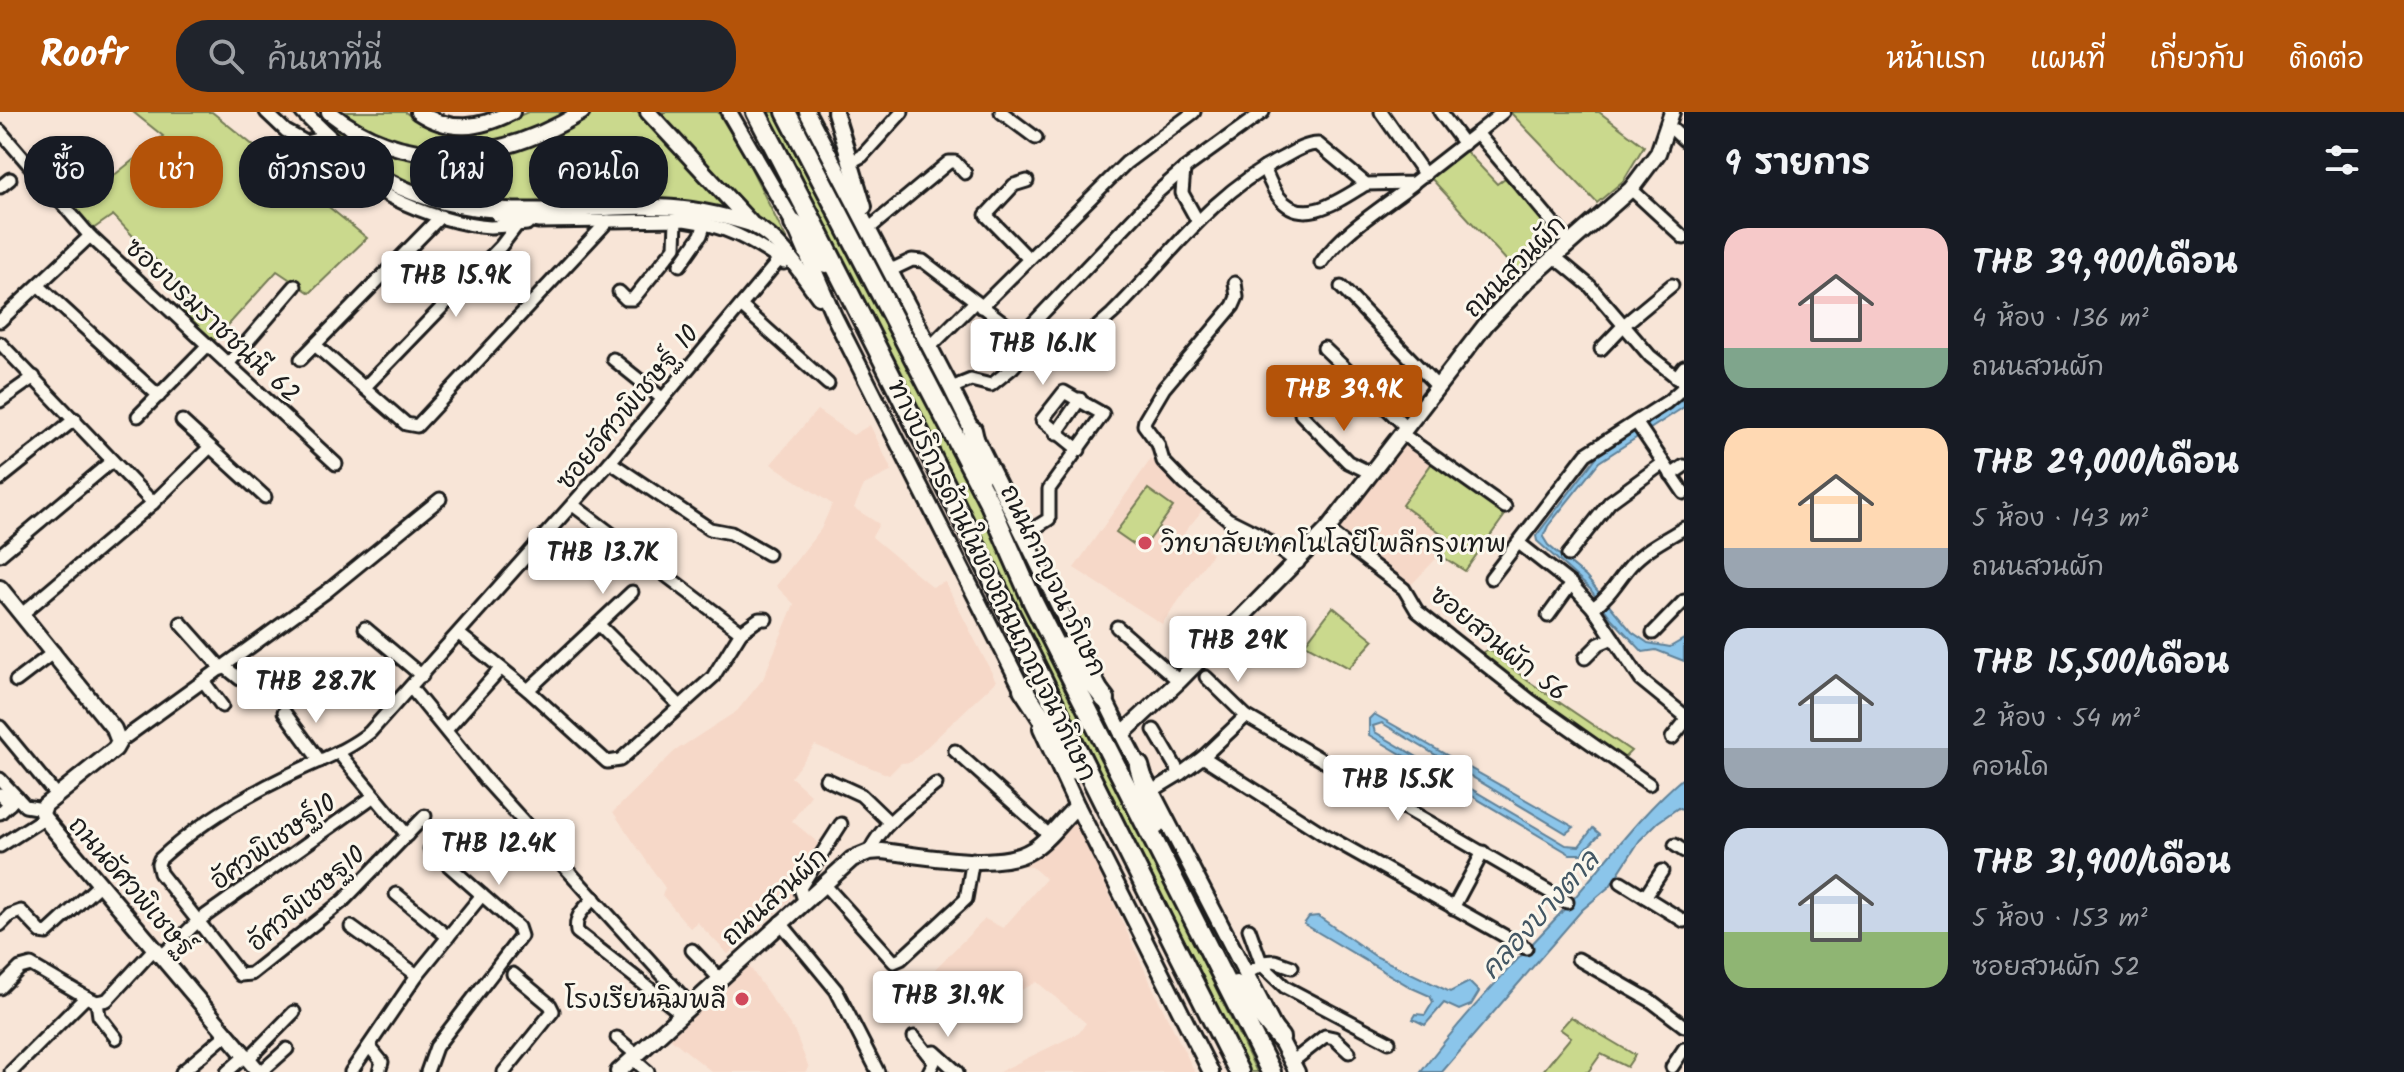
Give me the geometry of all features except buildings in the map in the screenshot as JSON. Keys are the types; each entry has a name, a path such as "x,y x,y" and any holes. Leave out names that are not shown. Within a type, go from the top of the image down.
{"highway":[{"name":"ถนนกาญจนาภิเษก","path":"756,112 851,293 1239,1072"},
{"name":"ถนนกาญจนาภิเษก","path":"786,112 990,504 1037,609 1271,1072"},
{"path":"794,224 851,293"},
{"path":"972,430 990,504"},
{"path":"1037,609 1105,699"},
{"path":"1023,689 1119,836"},
{"path":"1139,766 1167,866"},
{"path":"1214,958 1280,1038"}],"main road":[{"path":"303,112 319,132 359,162 410,191"},
{"path":"329,112 344,124 396,148 436,154 487,151 530,140 582,112"},
{"path":"418,112 443,125 459,127 482,125 512,112"},
{"path":"648,112 753,225 781,249 834,316"},
{"name":"ทางบริการด้านในของถนนกาญจนาภิเษก","path":"729,112 794,224 834,316 1023,689 1077,806 1211,1072"},
{"path":"835,112 877,246"},
{"path":"808,115 891,270 1122,734 1295,1067"},
{"name":"ถนนสวนผัก","path":"1122,734 1298,563 1487,323 1631,189 1658,153 1670,118"},
{"path":"513,207 692,208 753,225"},
{"path":"0,588 114,729 119,742"},
{"name":"ถนนอัศวพิเชษฐ์","path":"119,742 115,749 57,796 43,814 260,1072"},
{"name":"ถนนสวนผัก","path":"618,1072 852,859 869,852 1004,859 1025,854 1040,844 1077,806"}],"street":[{"path":"266,112 286,131 306,142 319,132 335,156 353,173 415,208 441,216 487,227 539,222 676,220 705,223 749,238 804,277"},
{"path":"849,163 862,156 902,112"},
{"path":"1001,112 1036,138"},
{"path":"930,347 1029,259 1126,163 1194,112"},
{"path":"1020,337 1159,191 1263,112"},
{"path":"1381,112 1425,175"},
{"path":"1440,112 1464,144"},
{"path":"1321,263 1328,252 1350,232 1503,112"},
{"path":"1670,118 1684,140"},
{"name":"ซอยบรมราชชนนี 62","path":"0,131 90,236 336,464"},
{"path":"1477,133 1570,243"},
{"path":"891,270 912,260 923,261 1032,346 1050,358 1061,358 1113,313 1197,220 1264,168 1306,146 1318,144 1366,184"},
{"path":"871,227 949,162 955,162 965,173"},
{"path":"1264,168 1278,197 1294,210 1312,211 1330,206 1366,184 1413,183"},
{"path":"1184,169 1182,193 1197,220"},
{"path":"1027,181 1014,185 986,215 1029,259"},
{"path":"1631,189 1683,235"},
{"path":"466,208 539,222"},
{"path":"301,359 441,216"},
{"path":"619,292 626,299 633,299 668,258 675,247 676,220"},
{"path":"315,345 406,424 417,426 608,221"},
{"path":"680,265 691,252 705,223"},
{"path":"365,387 501,246 517,225"},
{"path":"0,321 90,236"},
{"path":"1555,257 1590,286 1650,356 1681,383"},
{"name":"ซอยอัศวพิเชษฐ์ 10","path":"198,921 160,873 160,859 221,812 338,752 370,732 573,505 779,260"},
{"path":"1235,283 1237,297 1233,306 1164,388 1144,423 1158,444 1163,461 1185,484 1228,519 1258,534 1298,563"},
{"path":"1601,349 1625,324 1672,285"},
{"path":"39,286 159,396"},
{"path":"228,364 295,286"},
{"path":"1341,287 1437,386"},
{"path":"741,306 828,384"},
{"path":"0,343 153,503"},
{"path":"138,416 207,346"},
{"path":"951,388 971,380 991,385 1005,375 1032,346"},
{"path":"1324,348 1404,431 1505,507"},
{"path":"613,359 663,399"},
{"path":"1491,578 1586,454 1640,428 1667,402 1681,383 1684,367"},
{"path":"0,401 34,377"},
{"path":"1025,534 1049,519 1049,489 1079,450 1103,414 1067,391 1061,393 1042,417 1043,422 1079,450"},
{"path":"1056,434 1080,399"},
{"path":"1301,414 1348,462 1371,473"},
{"path":"0,479 75,419"},
{"path":"182,421 265,497"},
{"path":"1640,428 1684,493"},
{"path":"22,614 153,503 210,447"},
{"path":"0,555 112,461"},
{"path":"610,462 710,529 731,533 768,554"},
{"path":"1568,555 1610,502 1662,464"},
{"path":"1671,475 1684,466"},
{"path":"119,742 380,550 440,499"},
{"path":"573,505 741,632"},
{"path":"1600,604 1632,564 1684,528"},
{"name":"ซอยสวนผัก 56","path":"1327,530 1404,589 1417,611 1462,647 1531,701 1649,784"},
{"path":"1520,544 1600,604 1613,638 1641,680 1684,715"},
{"path":"1548,616 1571,584"},
{"path":"528,690 632,592"},
{"path":"1653,633 1684,601"},
{"path":"459,634 528,690 607,762 614,763 713,677 741,632 756,621 766,619"},
{"path":"181,623 223,668 240,679 254,673"},
{"path":"599,625 679,705"},
{"path":"1117,627 1179,681"},
{"path":"365,628 422,676"},
{"path":"1585,658 1599,644 1613,638"},
{"path":"16,681 54,652"},
{"path":"446,730 501,668"},
{"path":"1206,677 1246,716 1567,902"},
{"path":"204,682 222,706"},
{"path":"411,688 485,779 594,898 685,1009"},
{"path":"284,712 320,761"},
{"path":"1152,791 1203,757 1246,716"},
{"path":"1672,738 1684,723"},
{"path":"0,727 57,796"},
{"path":"1154,730 1180,774"},
{"path":"955,751 1048,834"},
{"path":"338,752 407,835"},
{"path":"1203,757 1313,827 1526,948"},
{"path":"826,779 861,795 889,822"},
{"path":"869,852 876,836 889,822 936,784"},
{"path":"0,785 14,801 43,814 0,846"},
{"name":"อัศวพิเชษฐ์10","path":"198,921 374,796"},
{"path":"0,813 14,801"},
{"name":"อัศวพิเชษฐ10","path":"198,921 240,975 247,976 344,900 425,816"},
{"path":"804,900 800,888 841,824"},
{"path":"427,1072 436,1047 521,936 518,927 430,849"},
{"path":"1453,908 1483,852"},
{"path":"823,883 894,962 966,899 973,859"},
{"path":"1645,897 1662,871"},
{"path":"1621,882 1684,921"},
{"path":"0,925 10,915 21,911 41,932 47,933 100,884"},
{"path":"396,894 448,937"},
{"path":"351,1072 417,975 482,895"},
{"path":"594,898 579,914 577,932 685,1009"},
{"path":"0,988 20,968 31,965 91,999 107,1000 158,952 198,921"},
{"path":"780,922 836,990 878,1072"},
{"path":"351,927 417,975"},
{"path":"1249,929 1261,964 1285,987 1389,1042"},
{"path":"692,950 719,978"},
{"path":"1578,959 1650,1000 1684,1026"},
{"path":"1247,973 1261,964 1275,961 1292,967"},
{"path":"504,1072 553,1011 513,974"},
{"path":"91,999 99,1016 116,1038"},
{"path":"11,1072 91,999"},
{"path":"227,1072 294,1012"},
{"path":"182,1072 227,1034"},
{"path":"1295,1067 1325,1036 1334,1038 1349,1052"},
{"path":"914,1037 934,1062 929,1072"},
{"path":"617,1038 648,1072"},
{"path":"369,1046 382,1062 379,1072"},
{"path":"260,1072 287,1049"},
{"path":"1672,1067 1684,1049"},
{"path":"927,1053 937,1053 957,1072"}],"shaded area":[{"path":"817,410 853,435 870,425 892,471 864,485 854,508 879,524 872,537 932,587 945,582 996,681 911,762 901,763 889,775 815,745 791,777 811,795 792,821 821,845 794,883 794,896 728,954 697,922 690,928 662,895 665,888 613,812 675,751 737,711 763,679 794,604 776,586 821,529 832,504 771,464"},
{"path":"1405,445 1432,463 1402,505 1453,541 1412,584 1336,530"},
{"name":"วิทยาลัยเทคโนโลยีโพลีกรุงเทพ","path":"1151,459 1205,507 1184,533 1212,554 1162,624 1074,568"},
{"path":"1075,820 1195,1072 999,1072 1079,1033 1086,1023 1037,982 947,1027 912,992 985,919 1003,928 1046,879 1032,867 1023,866"},
{"name":"โรงเรียนฉิมพลี","path":"749,966 795,1032 809,1068 805,1072 712,1072 670,1038"}],"green space":[{"path":"133,112 212,112 242,136 239,136 239,208 330,208 367,238 310,293 277,271 213,342 179,313 189,295 113,215 93,229 72,208 114,208 114,175 130,163 130,208 223,208 223,136 163,136"},
{"path":"339,112 405,112 421,124 475,135 528,112 639,112 661,136 529,136 529,203 513,203 513,136 410,136 410,186 394,180 394,136 348,136 351,123"},
{"path":"654,112 718,112 747,160 790,247 756,220"},
{"path":"763,112 778,112 956,457 1257,1072 1250,1072 1006,583"},
{"path":"1510,112 1599,112 1644,146 1623,181 1597,203"},
{"path":"317,118 346,136 336,136"},
{"path":"668,144 729,210 668,205"},
{"path":"1462,147 1497,184 1505,178 1560,237 1519,274 1430,177"},
{"path":"1432,463 1505,515 1465,571 1440,555 1452,541 1402,505"},
{"path":"1148,489 1173,507 1142,550 1116,532"},
{"path":"1333,607 1374,640 1349,668 1305,644"},
{"path":"1489,649 1528,681 1631,751 1623,759 1532,698 1480,654"},
{"path":"1571,1017 1635,1055 1627,1067 1601,1054 1588,1072 1542,1072 1571,1037 1560,1029"}],"water":[{"path":"1684,399 1684,407 1599,462 1548,526 1543,537 1548,545 1586,577 1632,632 1648,643 1670,647 1684,639 1684,661 1656,650 1643,652 1611,618 1590,589 1537,541 1536,536 1598,455"},
{"path":"1374,714 1574,827 1566,833 1382,723 1373,726 1375,732 1566,845 1579,846 1593,828 1600,834 1581,854 1570,854 1369,735 1369,719"},
{"path":"1684,777 1684,811 1678,808 1640,840 1610,886 1582,910 1442,1072 1421,1072 1474,1007 1568,905 1638,822"},
{"path":"1318,916 1375,956 1450,992 1469,982 1479,992 1471,1005 1459,1010 1444,1003 1425,1025 1413,1019 1416,1014 1425,1015 1433,1002 1430,996 1304,924 1309,917"}],"place":[{"name":"วิทยาลัยเทคโนโลยีโพลีกรุงเทพ","path":"1145,543"},
{"name":"โรงเรียนฉิมพลี","path":"742,999"}],"water label":[{"name":"คลองบางตาล","path":"1539,914"}]}
